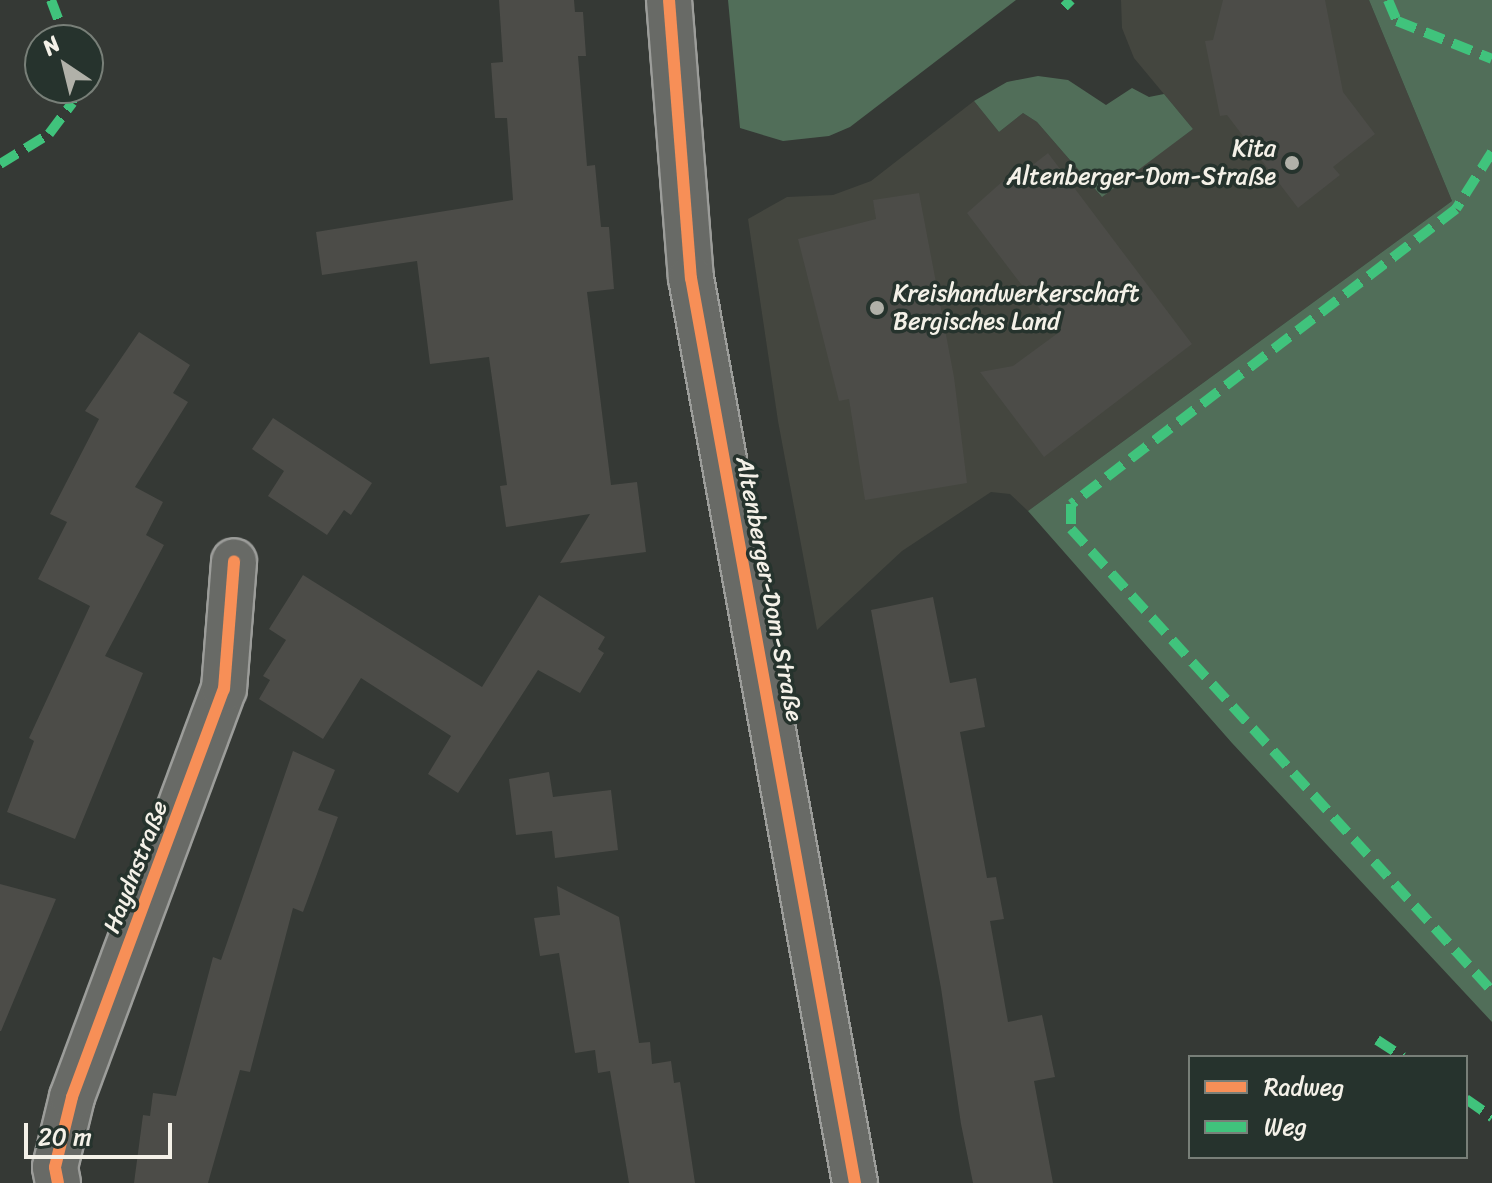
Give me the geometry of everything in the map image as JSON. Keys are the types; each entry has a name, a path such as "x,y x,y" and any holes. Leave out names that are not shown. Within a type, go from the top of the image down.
{"main road":[{"name":"Altenberger-Dom-Straße","path":"669,0 691,278 855,1183"},
{"name":"Haydnstraße","path":"58,1183 55,1167 72,1097 224,689 234,561"}],"shaded area":[{"path":"1121,0 1369,0 1452,201 1028,511 1010,494 991,492 902,551 817,630 778,421 748,219 787,197 833,195 871,181 974,101 999,132 1023,113 1037,122 1101,196 1193,129 1134,58 1122,28"}],"green space":[{"path":"728,0 1016,0 850,127 829,136 783,141 740,128"},
{"path":"1369,0 1492,0 1492,1022 1232,743 1028,511 1452,201"},
{"path":"1038,76 1068,80 1106,105 1132,88 1149,97 1164,94 1193,129 1102,197 1037,122 1023,113 999,132 974,101 1007,82"}],"building":[{"path":"499,0 574,0 575,12 583,12 586,56 578,56 587,166 595,165 601,227 609,227 614,289 587,292 611,485 637,482 646,552 560,563 590,514 506,527 500,486 507,485 489,357 430,364 417,261 322,275 316,232 513,200 507,118 495,118 491,63 503,62"},
{"path":"1223,0 1325,0 1343,92 1375,134 1333,167 1340,175 1298,208 1227,115 1220,116 1205,41 1213,40"},
{"path":"1048,153 1192,344 1044,457 980,372 1013,366 1058,333 967,213 1012,173 1016,178"},
{"name":"Kreishandwerkerschaft Bergisches Land","path":"919,193 954,377 967,483 865,500 849,399 839,401 798,239 876,219 873,200"},
{"path":"139,332 190,365 173,393 188,402 135,487 163,502 146,535 164,545 105,656 143,673 75,839 7,812 34,741 29,738 90,606 38,579 67,522 50,514 99,419 85,411"},
{"path":"273,418 372,483 351,515 344,510 327,535 268,496 284,471 252,449"},
{"path":"303,575 482,687 539,595 605,637 598,649 604,653 580,693 538,670 458,793 428,774 451,736 361,678 323,739 259,699 270,680 263,676 286,640 269,629"},
{"path":"933,597 950,683 976,678 985,727 960,732 987,878 996,877 1004,919 990,921 1008,1022 1042,1015 1055,1077 1034,1081 1053,1183 973,1183 941,988 871,610"},
{"path":"293,751 335,770 318,810 338,817 303,912 293,908 250,1072 240,1070 208,1183 134,1183 143,1115 150,1116 153,1093 176,1096 213,957 221,960"},
{"path":"549,772 553,797 611,790 618,850 555,858 552,831 516,835 509,779"},
{"path":"0,884 56,899 1,1031 0,1031"},
{"path":"557,886 619,917 639,1043 650,1042 652,1064 671,1061 674,1083 680,1082 695,1183 629,1183 610,1071 598,1073 595,1050 575,1053 559,953 540,956 534,918 560,915"}],"marked path":[{"path":"51,0 60,24"},
{"path":"1064,7 1071,0"},
{"path":"1388,0 1397,21 1492,59"},
{"path":"0,164 49,134 71,104"},
{"path":"1492,152 1456,209 1071,504 1071,529 1492,991"},
{"path":"1377,1040 1400,1055"},
{"path":"1468,1100 1492,1117"}],"cycle path":[{"path":"669,0 691,278 855,1183"},
{"path":"58,1183 55,1167 72,1097 224,689 234,561"}],"place":[{"name":"Kita Altenberger-Dom-Straße","path":"1292,163"},
{"name":"Kreishandwerkerschaft Bergisches Land","path":"877,308"}]}
